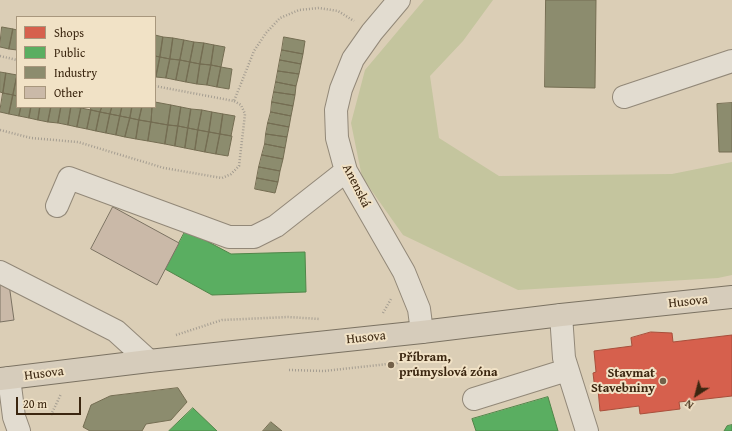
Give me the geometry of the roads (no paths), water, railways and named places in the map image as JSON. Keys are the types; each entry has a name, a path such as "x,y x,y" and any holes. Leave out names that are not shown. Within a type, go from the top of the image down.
{"main road":[{"name":"Husova","path":"5,378 732,297"}],"street":[{"name":"Anenská","path":"400,0 372,32 353,59 340,89 336,110 337,138 346,171 404,272 419,309 422,332"},
{"path":"624,97 732,61"},
{"path":"57,206 68,178 229,237 254,236 276,226 346,171"},
{"path":"0,272 116,331 148,361"},
{"path":"561,315 564,358 586,431"},
{"path":"474,399 567,370"},
{"path":"5,378 14,417 19,431"}],"place":[{"name":"Příbram, průmyslová zóna","path":"391,365"},
{"name":"Stavmat Stavebniny","path":"663,381"}]}
